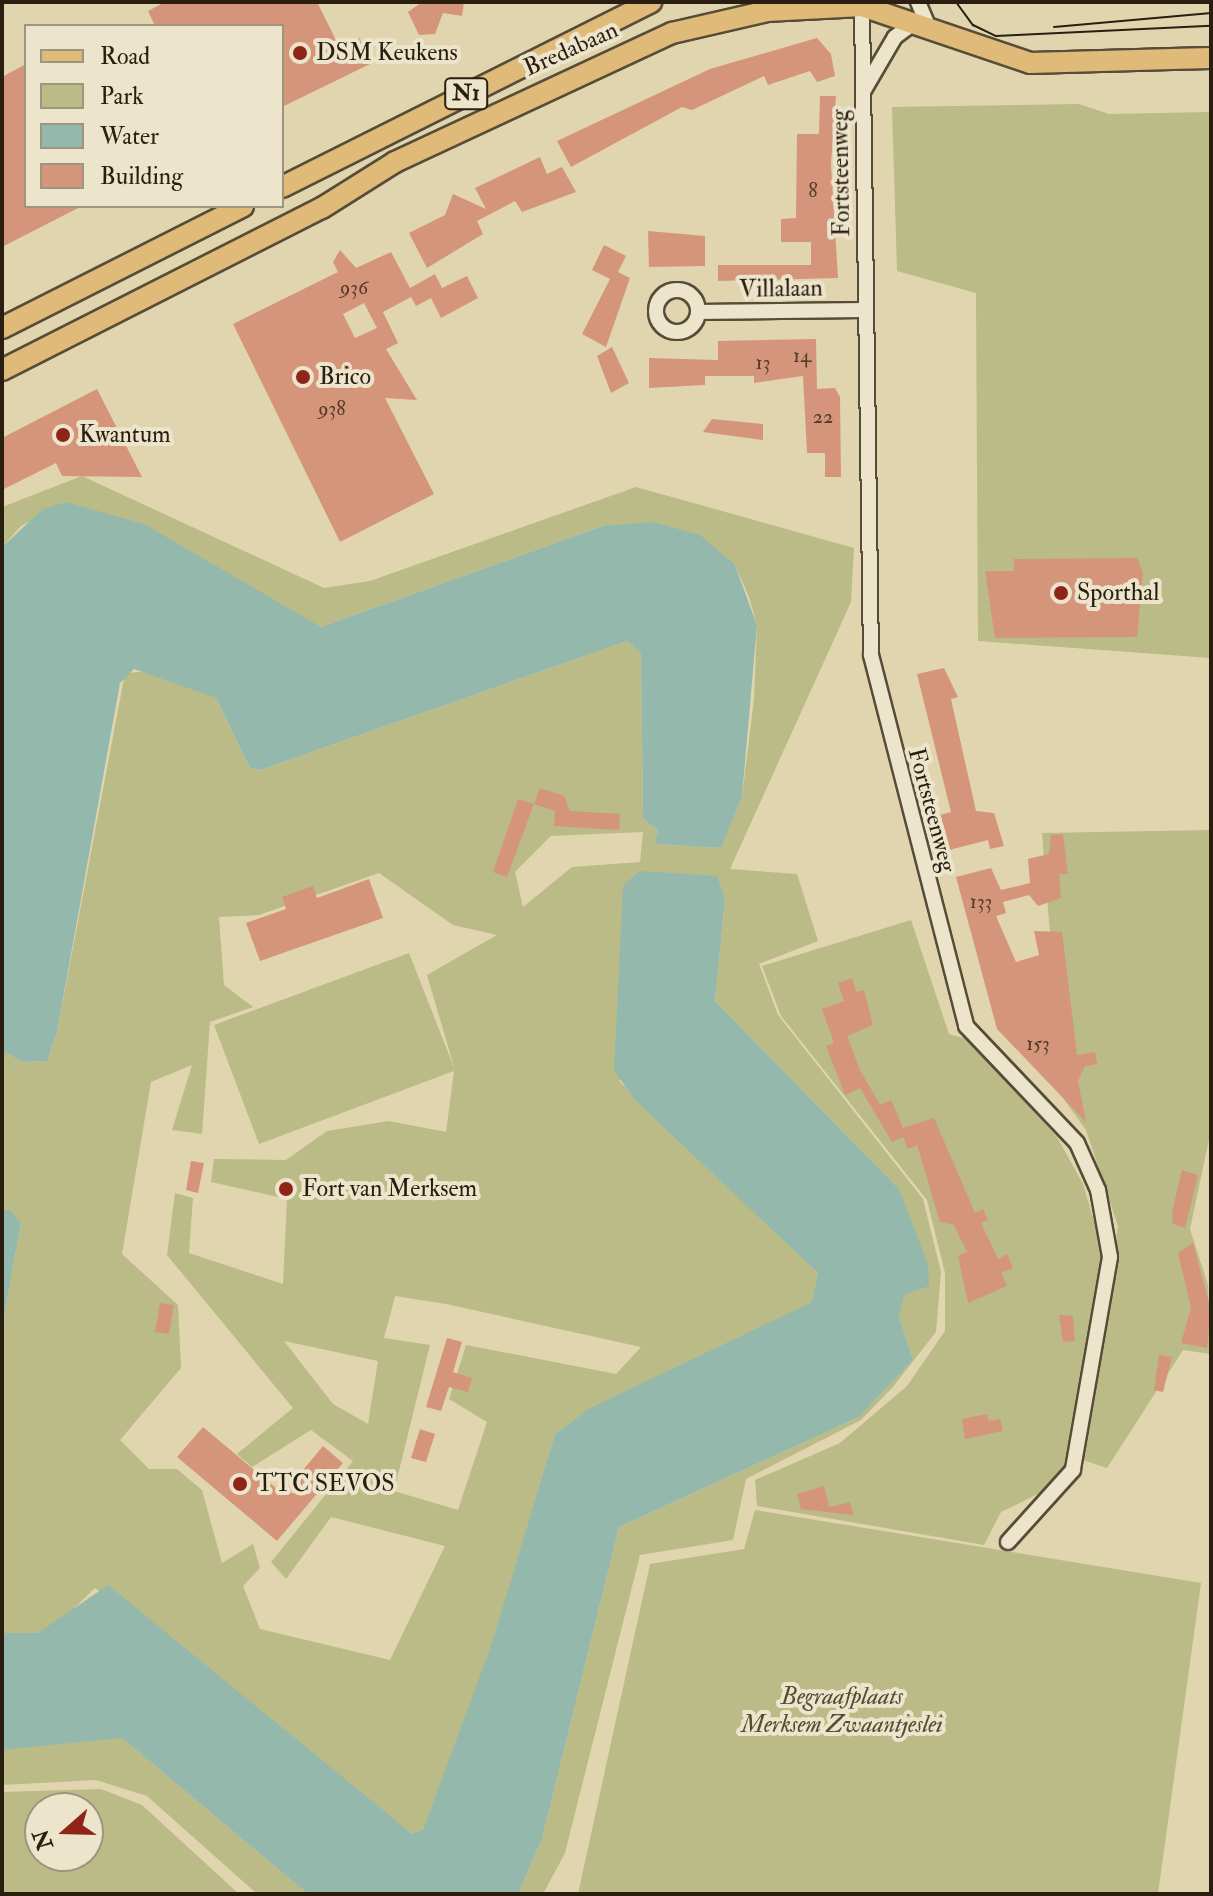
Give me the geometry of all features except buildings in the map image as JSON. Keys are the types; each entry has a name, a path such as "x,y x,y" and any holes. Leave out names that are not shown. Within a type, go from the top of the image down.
{"main road":[{"name":"Bredabaan","path":"284,186 651,2"},
{"path":"672,33 741,2"},
{"name":"Bredabaan","path":"2,370 237,251 409,155 672,33 767,11 862,6 921,16 1030,63 1211,58"},
{"path":"2,328 234,210 249,224 250,239 237,251"}],"street":[{"name":"Fortsteenweg","path":"862,6 871,655 958,996 976,1040 1077,1143 1107,1228 1101,1341 1073,1470 1008,1542"},
{"path":"862,93 895,37 921,16"},
{"name":"Villalaan","path":"698,312 864,310"}],"green space":[{"path":"1079,104 1109,114 1211,112 1211,658 978,641 976,293 897,271 892,107"},
{"path":"82,476 324,588 370,581 636,487 854,548 851,602 730,869 797,874 818,941 759,964 778,1015 923,1199 941,1272 936,1332 892,1388 861,1420 746,1479 733,1540 640,1555 565,1853 543,1894 518,1894 542,1839 619,1527 859,1417 913,1360 899,1316 899,1189 715,1001 725,899 619,1081 818,1273 813,1302 591,1408 555,1434 492,1646 423,1830 411,1833 95,1588 57,1625 38,1633 2,1633 2,1328 21,1223 2,1211 2,1051 23,1062 47,1061 57,1032 125,673 153,671 216,698 250,768 260,770 627,641 641,652 643,819 658,830 656,844 720,848 742,797 754,699 757,625 749,597 735,565 603,526 321,627 66,503 21,526 2,547 2,507","holes":["643,832 640,862 572,867 523,907 515,872 551,836","379,873 453,925 497,935 427,975 455,1070 409,953 214,1025 259,1144 454,1071 446,1132 389,1121 327,1131 286,1160 214,1159 211,1182 287,1199 283,1284 189,1253 193,1198 175,1193 167,1255 293,1408 237,1454 252,1467 311,1430 353,1461 271,1562 286,1579 331,1517 445,1546 390,1660 260,1629 243,1586 260,1568 253,1544 222,1563 202,1490 177,1469 149,1469 120,1440 181,1368 178,1305 122,1254 151,1082 192,1065 172,1130 202,1134 210,1022 253,1007 224,985 219,917 259,915","395,1296 446,1304 641,1347 616,1374 466,1345 449,1399 487,1422 458,1510 394,1491 430,1345 384,1338","284,1341 378,1361 368,1424 333,1404"]},
{"path":"1211,830 1211,1130 1190,1229 1208,1285 1210,1354 1183,1350 1107,1468 1083,1460 1118,1226 1086,1130 1063,1098 1042,833"},
{"path":"911,920 949,1034 967,1039 1057,1137 1083,1184 1104,1255 1071,1461 1052,1487 1001,1512 984,1545 757,1506 755,1480 840,1443 907,1386 945,1331 945,1273 927,1200 781,1016 762,966"},
{"name":"Begraafplaats Merksem Zwaantjeslei","path":"755,1510 1201,1583 1158,1894 578,1894 650,1564 744,1549"},
{"path":"110,1734 122,1738 308,1894 257,1894 147,1796 96,1780 2,1785 2,1750"},
{"path":"101,1789 142,1805 239,1894 2,1894 2,1792"}],"water":[{"path":"66,502 144,524 321,627 603,526 653,522 700,535 735,565 757,625 742,797 721,848 655,844 658,830 643,819 641,653 627,641 260,770 250,768 216,698 134,669 120,683 57,1032 47,1061 23,1062 2,1051 2,547 43,509"},
{"path":"639,871 717,876 725,899 715,1001 899,1189 928,1264 929,1286 904,1295 899,1316 913,1360 859,1417 619,1527 542,1839 518,1894 308,1894 122,1738 2,1750 2,1633 38,1633 108,1585 411,1833 423,1830 491,1646 555,1434 590,1408 812,1302 818,1273 635,1100 614,1071 623,886"},
{"path":"10,1210 21,1223 2,1328 2,1211"}],"tram line":[{"path":"956,2 973,25 996,36 1211,26"},
{"path":"1054,27 1211,13"}],"place":[{"name":"DSM Keukens","path":"300,53"},
{"name":"Brico","path":"303,377"},
{"name":"Kwantum","path":"63,435"},
{"name":"Sporthal","path":"1061,593"},
{"name":"Fort van Merksem","path":"286,1189"},
{"name":"TTC SEVOS","path":"240,1484"}]}
